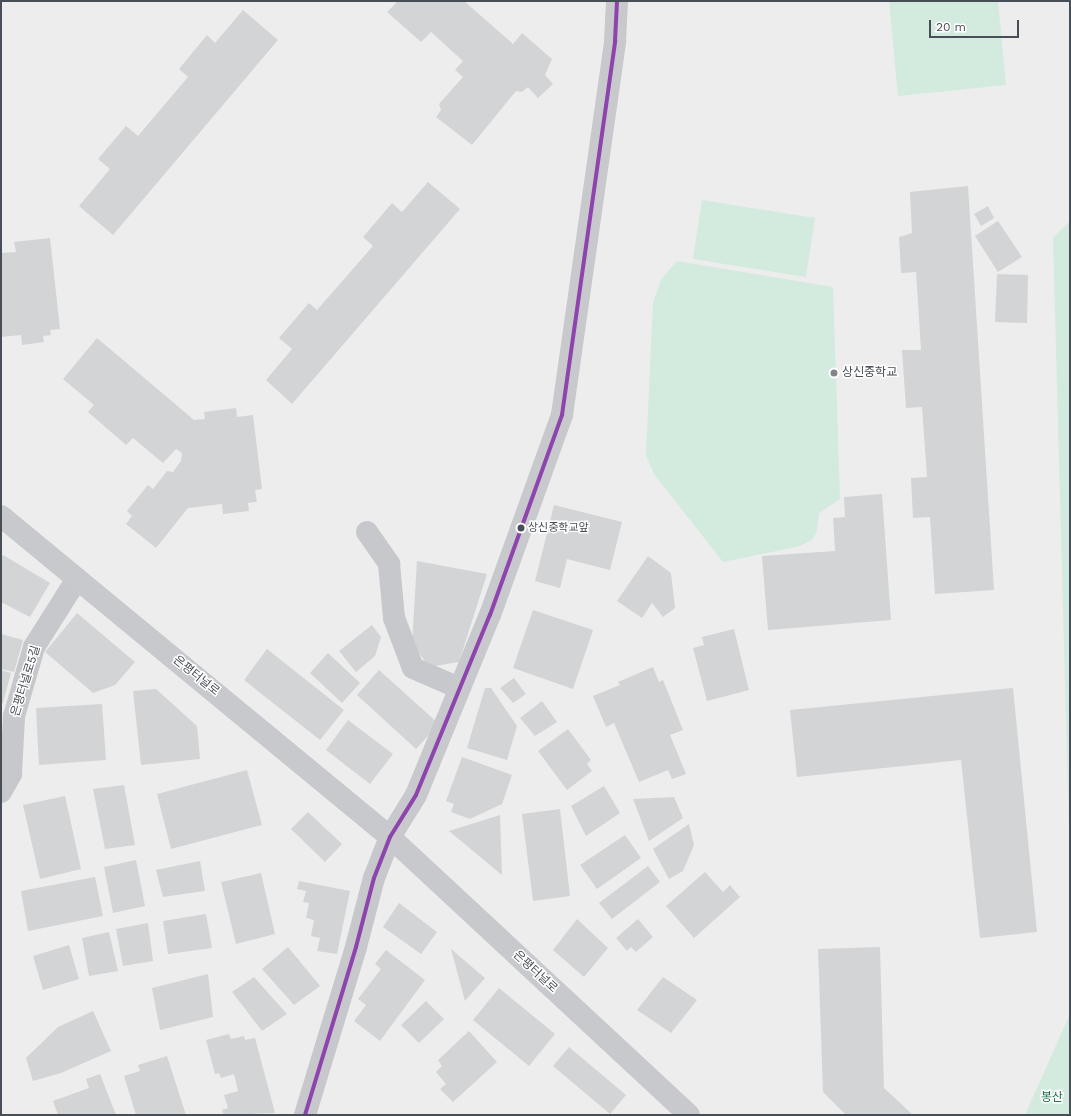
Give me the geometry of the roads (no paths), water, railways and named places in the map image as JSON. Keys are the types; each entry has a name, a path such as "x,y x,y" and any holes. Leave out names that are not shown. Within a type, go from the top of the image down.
{"main road":[{"path":"390,837 416,795 490,615 562,415 615,41 616,1"},
{"name":"은평터널로","path":"1,516 390,837 682,1112"}],"street":[{"path":"367,532 389,564 394,618 413,668 459,688"},
{"name":"은평터널로5길","path":"1,792 11,774 14,716 34,647 77,579"},
{"path":"305,1115 356,947 374,878 390,837"}],"place":[{"name":"상신중학교","path":"834,373"},
{"name":"상신중학교앞","path":"521,528"}],"park label":[{"name":"봉산","path":"1052,1098"}]}
